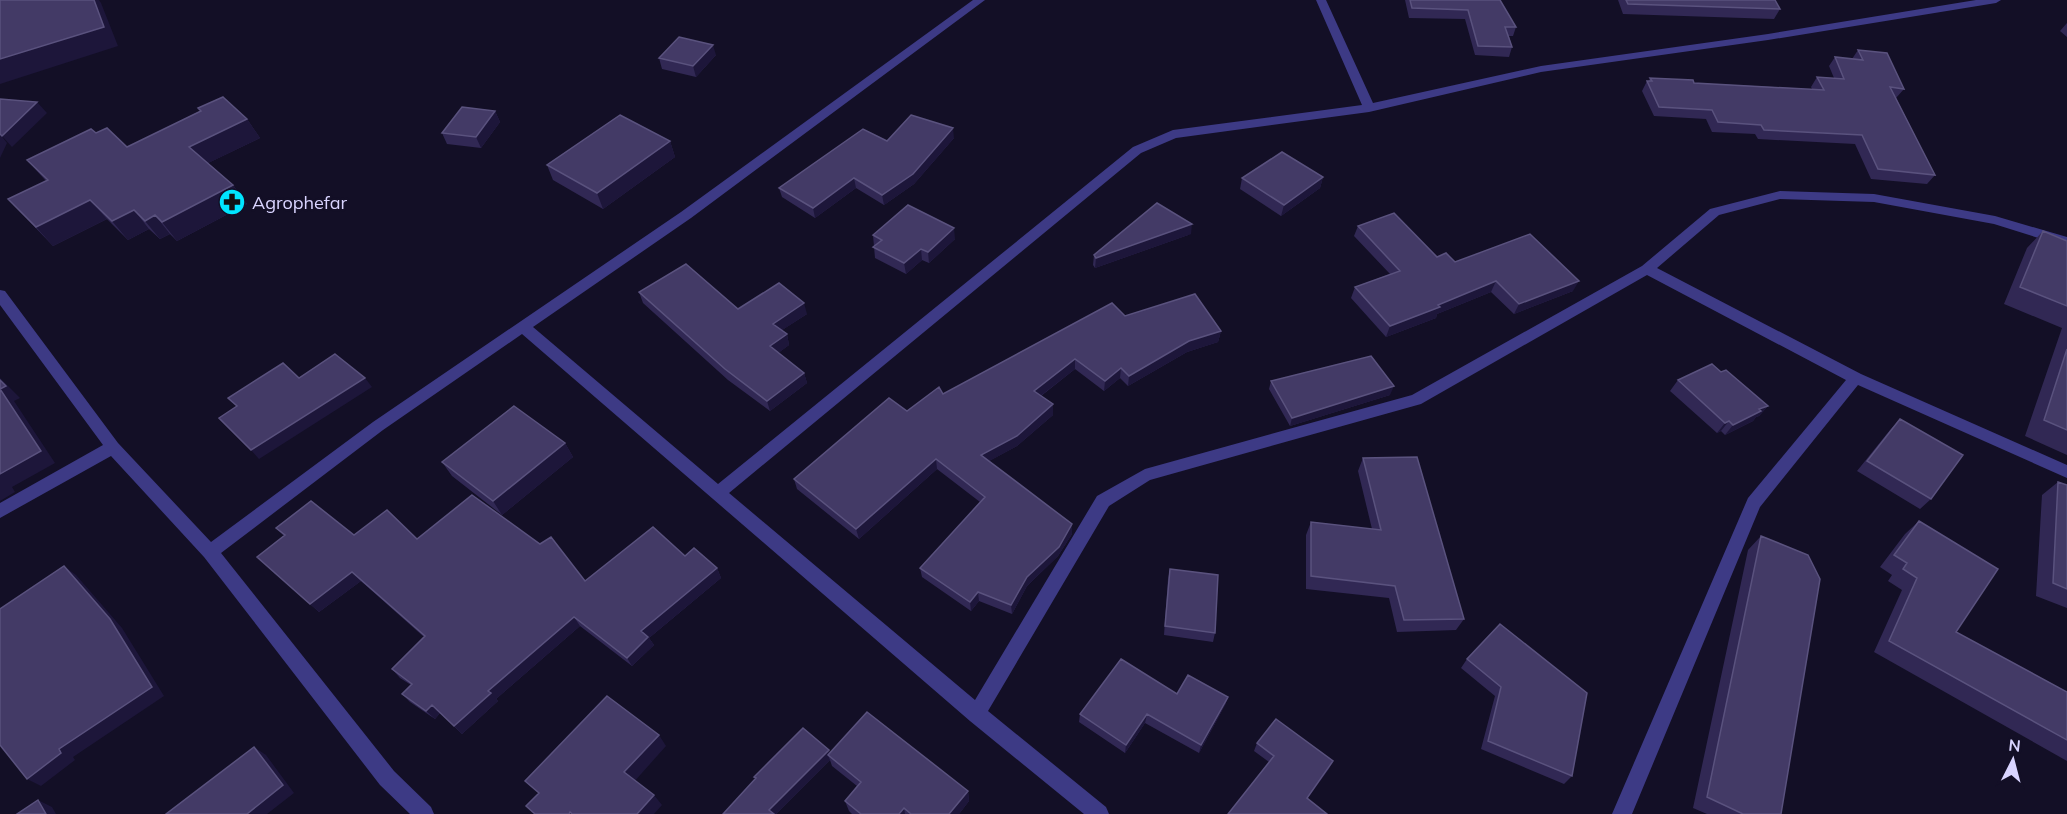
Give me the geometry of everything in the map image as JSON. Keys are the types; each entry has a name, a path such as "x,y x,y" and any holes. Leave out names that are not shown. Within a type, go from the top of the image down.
{"street":[{"path":"210,552 378,426 686,215 980,0"},
{"path":"1321,0 1369,108"},
{"path":"718,492 1137,150 1173,134 1369,108 1540,69 1768,37 1996,0"},
{"path":"976,715 1102,501 1145,475 1416,400 1647,269 1714,212 1780,195 1874,198 1995,220 2067,242"},
{"path":"1647,269 1856,378 2067,472"},
{"path":"0,295 113,447 210,552 387,778 424,814"},
{"path":"522,326 976,715 1099,814"},
{"path":"1622,814 1754,503 1856,378"},
{"path":"0,511 113,447"}],"building":[{"path":"0,0 94,0 104,27 0,59"},
{"path":"1410,0 1500,0 1516,27 1505,27 1512,47 1478,46 1468,10 1412,8"},
{"path":"1626,0 1775,0 1780,9 1628,4"},
{"path":"679,37 713,45 693,66 659,58"},
{"path":"1858,50 1887,53 1904,89 1890,87 1935,175 1878,169 1862,135 1764,130 1761,125 1718,122 1712,110 1659,107 1647,81 1652,81 1650,78 1693,80 1694,83 1824,90 1817,77 1844,79 1835,57 1863,60"},
{"path":"223,97 247,119 189,147 233,185 162,222 155,215 145,221 134,210 112,221 90,200 36,227 8,199 48,180 27,160 91,129 96,133 107,128 127,147 201,111 198,108"},
{"path":"0,99 37,102 2,136 0,134"},
{"path":"462,107 495,111 476,137 442,133"},
{"path":"620,115 670,141 597,193 547,165"},
{"path":"911,115 953,128 913,174 882,195 854,178 813,208 779,188 863,129 887,141"},
{"path":"1282,152 1323,177 1284,205 1242,178"},
{"path":"1157,203 1192,224 1096,258 1094,255"},
{"path":"908,205 954,228 928,252 921,249 904,263 873,247 882,240 873,235"},
{"path":"1394,213 1437,257 1446,253 1455,262 1530,234 1579,281 1519,304 1496,281 1438,305 1440,307 1390,326 1355,287 1400,271 1358,226"},
{"path":"2043,231 2067,241 2067,306 2020,287"},
{"path":"686,264 738,309 779,283 804,303 773,324 787,334 770,346 804,373 767,401 725,369 639,292"},
{"path":"1195,294 1221,331 1189,341 1129,376 1121,368 1105,381 1075,359 1034,391 1053,404 1017,436 981,455 1072,524 1059,547 1027,577 1011,605 978,592 970,602 920,568 985,497 936,459 856,529 794,479 889,398 907,411 939,387 943,394 1112,303 1125,316"},
{"path":"2067,349 2067,430 2044,420"},
{"path":"335,354 365,378 251,450 219,418 237,406 228,398 283,363 299,378"},
{"path":"1371,356 1394,386 1292,418 1271,381"},
{"path":"1712,364 1721,372 1726,370 1768,406 1733,425 1729,421 1725,423 1678,380"},
{"path":"0,380 6,386 0,389"},
{"path":"0,389 41,451 0,474"},
{"path":"514,406 565,443 493,501 442,462"},
{"path":"1900,419 1963,455 1931,499 1867,461"},
{"path":"1417,457 1464,619 1404,620 1395,586 1311,576 1311,522 1381,530 1363,458"},
{"path":"2058,482 2067,485 2067,589 2053,583"},
{"path":"472,495 540,544 551,537 585,581 653,527 685,556 694,548 717,568 641,631 648,637 627,658 574,617 488,691 491,693 454,726 432,705 426,711 402,694 412,684 392,669 425,636 352,572 310,604 257,557 285,535 276,528 311,501 354,535 387,510 417,539"},
{"path":"1919,521 1998,569 1956,632 2067,692 2067,740 1889,641 1917,578 1903,569 1907,563 1894,555"},
{"path":"1761,536 1808,555 1820,579 1781,814 1743,814 1707,797"},
{"path":"64,566 110,619 152,687 59,749 61,753 27,779 0,745 0,609"},
{"path":"1170,569 1218,575 1215,633 1165,626"},
{"path":"1500,624 1587,693 1572,776 1488,741 1501,687 1467,659"},
{"path":"1121,659 1177,694 1188,675 1228,697 1201,745 1147,714 1126,745 1080,714"},
{"path":"607,696 659,735 624,772 654,795 637,814 572,814 570,812 569,814 535,814 526,806 539,793 525,781"},
{"path":"867,712 968,791 949,814 911,814 904,808 899,814 861,814 845,801 861,782 828,755"},
{"path":"1276,719 1333,761 1307,798 1327,814 1228,814 1274,756 1257,743"},
{"path":"803,728 829,750 769,810 774,814 723,814 756,778 754,777"},
{"path":"254,747 283,785 247,814 166,814"},
{"path":"38,800 46,814 17,814"}],"place":[{"name":"Agrophefar","path":"232,202"}]}
